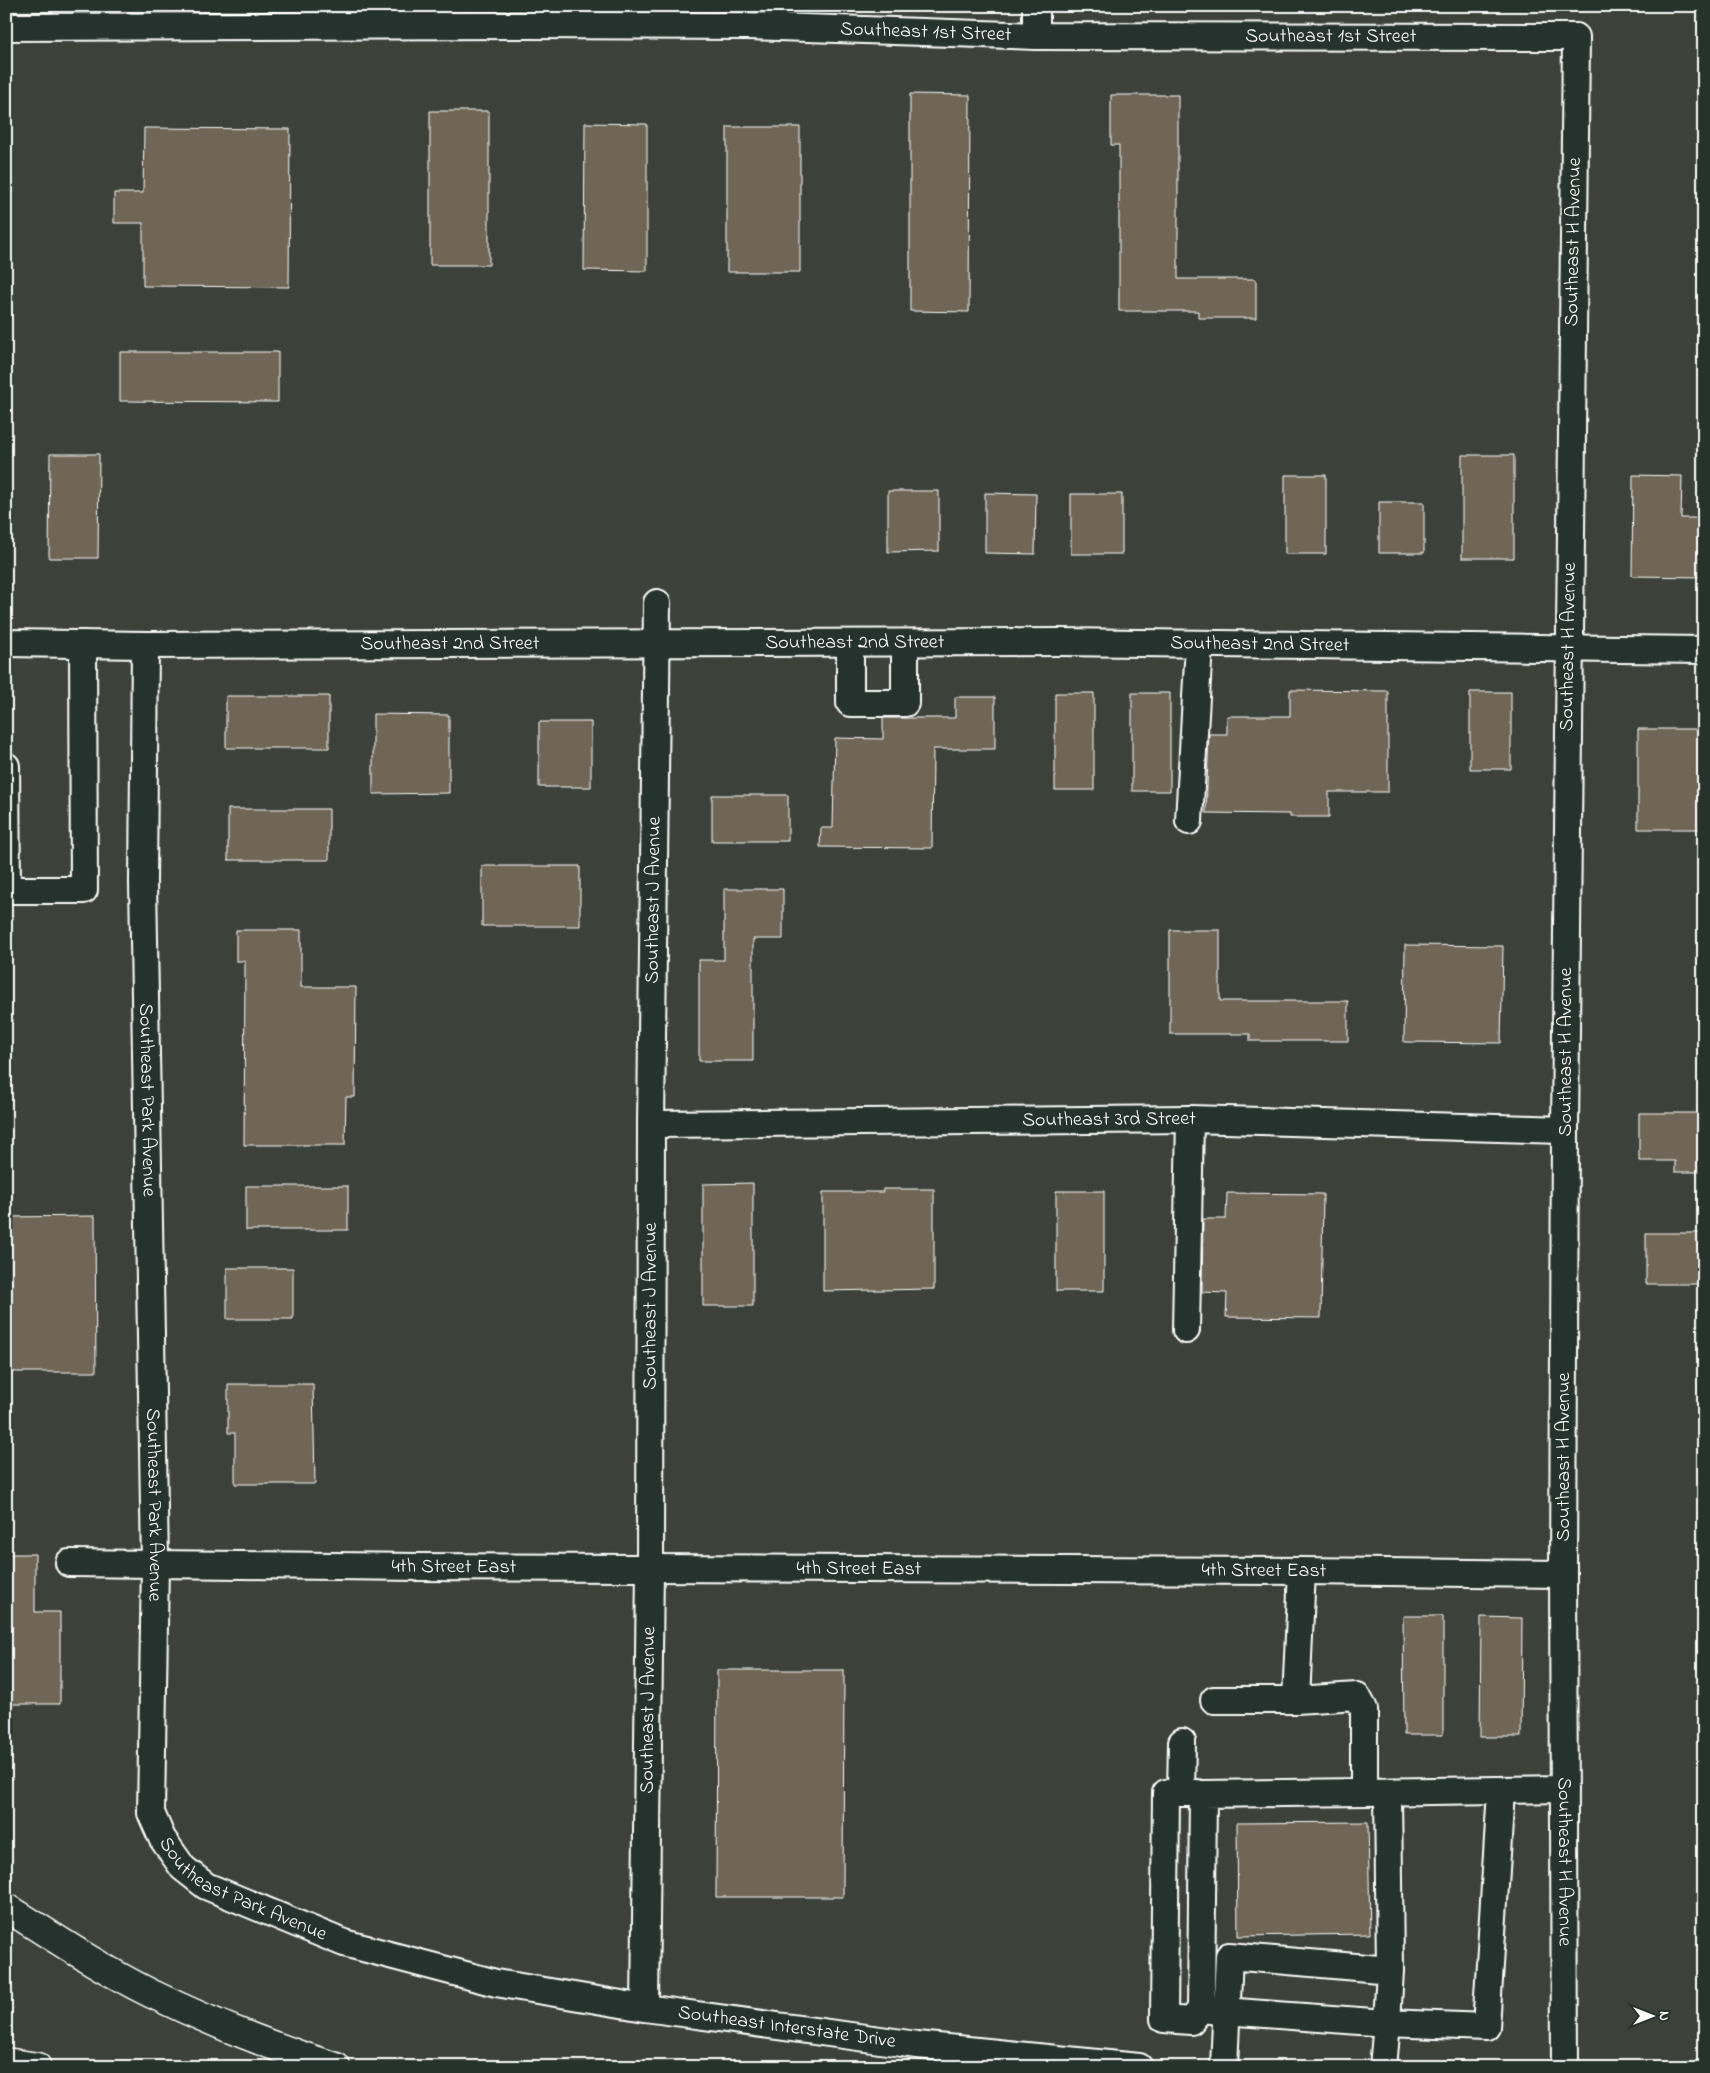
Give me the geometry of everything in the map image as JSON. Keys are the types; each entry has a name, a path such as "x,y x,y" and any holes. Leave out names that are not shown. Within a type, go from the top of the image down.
{"highway":[{"path":"6,1907 64,1944 148,1992 224,2027 288,2052 336,2067"},
{"path":"6,2062 37,2067"}],"street":[{"path":"1036,6 1036,36"},
{"name":"Southeast 1st Street","path":"6,28 528,16 748,16 1036,36 1576,37"},
{"name":"Southeast H Avenue","path":"1565,2067 1563,1574 1565,1130 1576,37"},
{"name":"Southeast J Avenue","path":"645,2008 650,1567 650,1124 658,644 657,603"},
{"name":"Southeast 2nd Street","path":"6,642 145,645 1199,644 1704,650"},
{"path":"850,643 850,702 905,702 905,643"},
{"path":"6,766 7,890 84,890 83,644"},
{"path":"1189,822 1199,644"},
{"name":"Southeast Park Avenue","path":"145,645 143,883 155,1563 151,1813 162,1838 183,1868 206,1886 344,1943 496,1983 645,2008"},
{"path":"1186,1330 1190,1118"},
{"name":"Southeast 3rd Street","path":"650,1124 1190,1118 1565,1130"},
{"name":"4th Street East","path":"69,1563 1563,1574"},
{"path":"1296,1700 1302,1571"},
{"path":"1214,1700 1296,1700 1357,1696 1364,1709 1376,1792 1390,1970 1383,2067"},
{"path":"1182,1742 1192,1793 1214,2010 1224,2067"},
{"path":"1501,1791 1486,2027 1387,2023 1214,2010 1191,2021 1164,2019 1166,1793 1564,1790"},
{"path":"1214,2010 1229,1956 1390,1970"},
{"name":"Southeast Interstate Drive","path":"645,2008 917,2045 1139,2067"}],"building":[{"path":"910,94 970,95 969,312 910,311"},
{"path":"1111,95 1178,95 1178,279 1256,279 1256,318 1198,318 1198,311 1119,311 1119,145 1111,145"},
{"path":"430,111 489,111 489,265 430,265"},
{"path":"585,123 647,124 647,271 584,270"},
{"path":"727,127 800,127 800,272 727,272"},
{"path":"144,128 290,129 289,287 143,286 143,223 114,223 114,193 143,193"},
{"path":"120,352 278,352 278,402 120,401"},
{"path":"50,454 99,454 98,558 49,558"},
{"path":"1462,455 1514,455 1514,558 1462,558"},
{"path":"1285,475 1326,475 1326,554 1285,554"},
{"path":"1633,475 1682,476 1681,518 1704,518 1704,577 1632,576"},
{"path":"888,491 939,491 939,551 888,552"},
{"path":"985,493 1036,494 1035,554 985,553"},
{"path":"1071,494 1122,494 1122,554 1071,554"},
{"path":"1379,502 1424,502 1424,553 1379,553"},
{"path":"1290,690 1388,691 1388,792 1329,792 1329,817 1290,817 1290,814 1206,813 1209,734 1227,734 1227,716 1290,716"},
{"path":"1470,692 1511,692 1511,769 1470,769"},
{"path":"1055,693 1094,693 1094,790 1055,790"},
{"path":"1132,693 1170,693 1170,791 1132,791"},
{"path":"226,696 329,696 329,748 226,748"},
{"path":"955,697 995,697 995,749 933,749 932,848 820,847 821,828 833,828 835,738 883,739 883,718 955,718"},
{"path":"373,714 449,715 449,793 373,794"},
{"path":"539,722 591,722 591,787 539,787"},
{"path":"1638,729 1704,729 1704,829 1638,829"},
{"path":"712,795 788,795 788,841 712,841"},
{"path":"228,809 329,809 329,860 228,860"},
{"path":"482,866 580,866 580,926 482,926"},
{"path":"724,889 783,889 783,939 753,939 753,1061 699,1061 699,960 724,960"},
{"path":"236,930 301,930 301,987 356,987 355,1097 346,1097 345,1145 244,1145 245,961 236,961"},
{"path":"1170,930 1220,930 1220,1001 1348,1001 1348,1041 1250,1041 1250,1034 1170,1034"},
{"path":"1405,945 1503,946 1501,1043 1404,1042"},
{"path":"1639,1113 1704,1113 1704,1172 1675,1172 1675,1161 1639,1161"},
{"path":"753,1183 753,1306 703,1306 703,1184"},
{"path":"246,1186 348,1186 348,1230 246,1230"},
{"path":"883,1189 934,1189 934,1289 823,1291 823,1192 883,1192"},
{"path":"1056,1191 1104,1191 1104,1291 1056,1291"},
{"path":"1227,1193 1323,1194 1321,1318 1226,1317 1227,1293 1202,1292 1203,1219 1226,1219"},
{"path":"95,1216 96,1372 6,1372 6,1217"},
{"path":"1646,1233 1704,1233 1704,1284 1646,1284"},
{"path":"227,1268 293,1268 293,1319 227,1319"},
{"path":"228,1384 313,1384 315,1484 235,1484 235,1433 228,1433"},
{"path":"6,1554 35,1554 35,1612 60,1612 60,1704 6,1704"},
{"path":"1403,1616 1443,1616 1443,1735 1404,1735"},
{"path":"1481,1617 1522,1618 1521,1737 1480,1737"},
{"path":"717,1670 844,1670 843,1897 716,1897"},
{"path":"1368,1822 1370,1934 1238,1936 1237,1823"}]}
